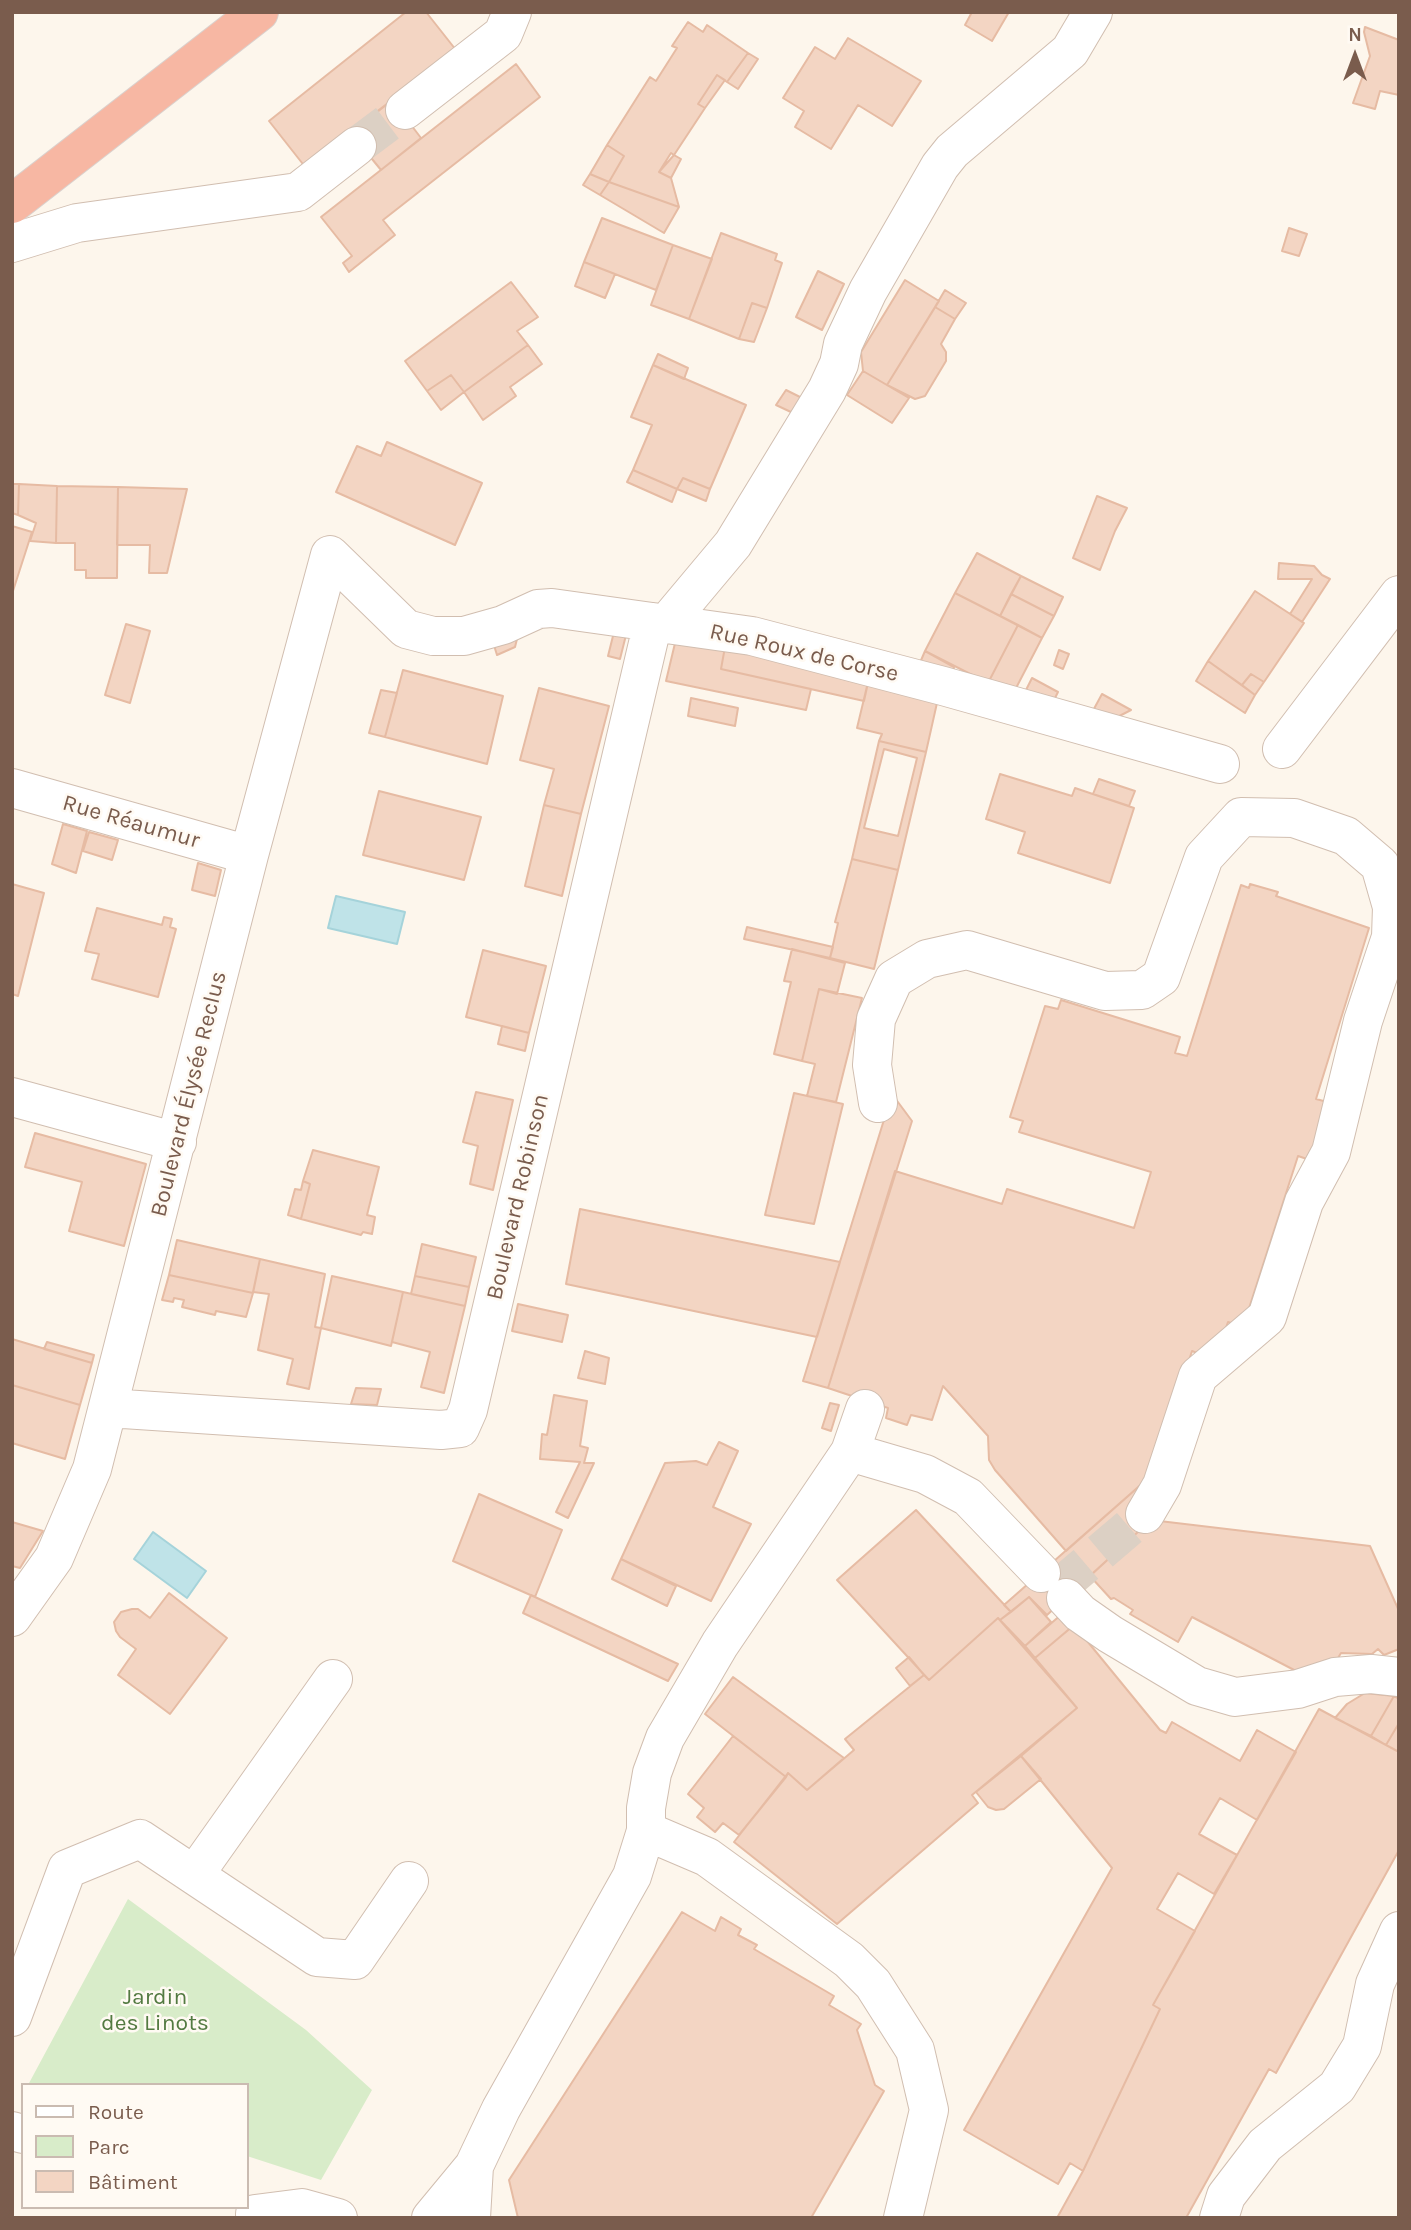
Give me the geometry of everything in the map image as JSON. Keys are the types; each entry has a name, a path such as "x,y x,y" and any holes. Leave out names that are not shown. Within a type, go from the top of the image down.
{"highway":[{"path":"12,204 259,12"}],"street":[{"path":"405,110 503,34 512,12"},
{"path":"660,623 733,544 827,390 868,291 940,166 952,151 1070,51 1094,12"},
{"path":"12,243 77,223 298,192 357,146"},
{"name":"Rue Roux de Corse","path":"330,555 406,629 433,636 464,636 503,625 538,609 552,608 752,636 943,686 1220,764"},
{"name":"Boulevard Élysée Reclus","path":"12,1618 54,1558 92,1469 249,855 330,555"},
{"path":"1282,750 1399,595"},
{"name":"Boulevard Robinson","path":"108,1408 441,1430 460,1429 468,1410 660,623"},
{"name":"Rue Réaumur","path":"12,788 249,855"},
{"path":"878,1103 872,1065 876,1019 894,979 927,959 967,950 1105,991 1142,990 1161,977 1204,857 1241,817 1294,818 1346,836 1380,865 1392,906 1391,937 1363,1021 1331,1152 1304,1202 1268,1317 1198,1376 1162,1485 1145,1514"},
{"path":"12,1097 177,1142"},
{"path":"431,2218 474,2166 501,2109 632,1876 646,1831 646,1808 652,1773 665,1738 720,1644 850,1452 865,1409"},
{"path":"850,1452 925,1474 968,1497 1080,1613 1197,1686 1235,1697 1298,1689 1335,1676 1371,1674 1399,1677"},
{"path":"195,1874 333,1679"},
{"path":"646,1831 707,1857 849,1959 873,1984 915,2050 929,2110 903,2218"},
{"path":"12,2017 67,1868 140,1839 317,1957 355,1959 409,1881"},
{"path":"1219,2218 1226,2196 1265,2145 1337,2087 1362,2046 1376,1984 1399,1931"},
{"path":"471,2218 474,2166"},
{"path":"251,2214 302,2208 338,2218"}],"green space":[{"name":"Jardin des Linots","path":"128,1899 306,2030 372,2090 321,2180 248,2156 248,2083 29,2083"}],"water":[{"path":"336,896 405,912 397,944 328,928"},
{"path":"153,1532 206,1571 187,1598 134,1559"}],"building":[{"path":"406,12 426,12 456,50 306,168 269,121"},
{"path":"972,12 1009,12 992,41 965,25"},
{"path":"688,22 703,32 707,25 748,53 727,82 717,75 698,104 705,108 674,155 671,153 659,172 671,178 679,207 609,182 624,156 607,145 650,77 656,81 677,48 672,46"},
{"path":"1365,27 1399,40 1399,95 1380,91 1375,109 1353,103 1370,56"},
{"path":"848,38 921,81 892,126 858,105 831,149 795,127 804,111 783,98 815,47 835,59"},
{"path":"748,53 758,59 738,89 727,82"},
{"path":"516,64 540,97 383,220 395,235 349,272 343,263 352,256 321,217"},
{"path":"717,75 725,80 705,108 698,104"},
{"path":"392,100 421,138 381,170 350,132"},
{"path":"607,145 624,156 609,182 590,174"},
{"path":"674,155 681,159 671,178 659,172"},
{"path":"590,174 609,182 600,195 583,185"},
{"path":"609,182 679,207 664,233 600,195"},
{"path":"602,218 673,245 656,290 584,262"},
{"path":"1289,228 1307,234 1299,256 1282,251"},
{"path":"721,233 777,254 775,260 782,263 767,308 752,303 739,339 689,319"},
{"path":"673,245 712,259 689,319 651,305"},
{"path":"584,262 615,274 605,298 575,286"},
{"path":"818,271 844,284 822,330 796,317"},
{"path":"905,280 939,301 887,385 863,371 861,352"},
{"path":"511,282 538,317 517,331 528,345 464,392 451,375 427,391 405,361"},
{"path":"945,290 966,303 955,319 935,307"},
{"path":"752,303 767,308 754,342 739,339"},
{"path":"935,307 955,319 941,344 946,352 946,361 925,396 915,399 887,385"},
{"path":"528,345 542,364 510,387 516,396 483,420 464,392"},
{"path":"658,354 688,368 684,379 653,365"},
{"path":"653,365 746,405 710,489 683,478 677,489 633,470 652,425 631,417"},
{"path":"863,371 909,398 892,423 847,395"},
{"path":"451,375 464,392 441,410 427,391"},
{"path":"786,390 802,398 793,413 776,405"},
{"path":"387,442 482,483 455,545 336,492 357,446 381,456"},
{"path":"633,470 677,489 672,502 627,482"},
{"path":"683,478 710,489 706,501 677,489"},
{"path":"12,484 19,484 18,515 12,513"},
{"path":"19,484 57,486 56,543 30,541 36,523 18,515"},
{"path":"57,486 118,487 117,578 86,578 86,570 75,570 75,543 56,543"},
{"path":"118,487 187,489 167,573 149,573 150,545 117,545"},
{"path":"1097,496 1127,508 1100,570 1073,558"},
{"path":"12,526 32,532 12,594"},
{"path":"977,553 1021,576 1000,616 955,593"},
{"path":"1279,563 1314,566 1330,579 1302,622 1290,614 1312,579 1278,579"},
{"path":"1021,576 1063,597 1054,616 1011,594"},
{"path":"1255,591 1304,623 1264,682 1251,674 1242,685 1208,661"},
{"path":"955,593 1018,625 988,683 925,651"},
{"path":"1011,594 1054,616 1042,638 1000,616"},
{"path":"126,624 150,631 130,703 105,695"},
{"path":"1018,625 1042,638 1015,690 988,683"},
{"path":"519,631 515,647 497,655 492,639"},
{"path":"614,632 626,635 620,659 608,656"},
{"path":"676,639 725,647 721,669 811,689 806,710 666,681"},
{"path":"725,647 869,678 864,701 721,669"},
{"path":"1059,650 1069,654 1063,669 1054,665"},
{"path":"925,651 954,667 953,672 919,665"},
{"path":"1208,661 1255,695 1245,713 1196,681"},
{"path":"403,670 503,696 487,764 385,737"},
{"path":"1251,674 1264,682 1255,695 1242,685"},
{"path":"869,678 939,694 926,752 879,741 882,734 857,728"},
{"path":"1032,678 1058,692 1051,706 1024,694"},
{"path":"539,688 609,706 581,814 544,805 554,769 520,760"},
{"path":"381,690 397,693 385,737 369,733"},
{"path":"1102,694 1131,710 1102,725 1089,718"},
{"path":"691,698 738,708 735,726 688,716"},
{"path":"879,741 926,752 898,870 852,859","holes":["884,749 917,758 898,836 864,828"]},
{"path":"1000,774 1072,796 1075,788 1134,808 1110,883 1018,853 1025,832 986,819"},
{"path":"1099,779 1135,791 1129,806 1093,794"},
{"path":"379,791 481,817 464,880 363,855"},
{"path":"544,805 581,814 562,896 525,886"},
{"path":"63,824 87,831 76,873 52,864"},
{"path":"89,832 118,840 112,860 83,851"},
{"path":"852,859 898,870 874,969 830,958 838,923 835,922"},
{"path":"198,863 221,870 215,896 192,890"},
{"path":"12,884 44,893 18,996 12,994"},
{"path":"1250,884 1278,892 1276,896 1369,928 1316,1099 1335,1104 1316,1162 1298,1156 1243,1327 1228,1322 1220,1345 1205,1356 1192,1351 1153,1474 1066,1551 995,1470 989,1460 988,1436 943,1386 932,1420 911,1415 907,1425 886,1418 888,1408 828,1388 895,1171 1002,1204 1007,1189 1134,1228 1151,1172 1019,1132 1023,1121 1010,1117 1045,1006 1058,1009 1061,1000 1180,1037 1175,1053 1187,1056 1241,885 1249,888"},
{"path":"97,908 162,925 164,917 172,919 170,927 176,929 158,997 92,979 99,954 85,951"},
{"path":"747,927 833,947 830,958 744,939"},
{"path":"792,949 845,963 837,994 819,989 802,1061 774,1054 791,982 784,981"},
{"path":"483,950 546,966 529,1033 466,1017"},
{"path":"819,989 862,998 836,1102 807,1096 815,1064 802,1061"},
{"path":"502,1026 529,1033 525,1051 498,1044"},
{"path":"476,1092 513,1100 493,1190 470,1184 478,1146 463,1142"},
{"path":"794,1093 843,1104 814,1224 765,1215"},
{"path":"892,1094 912,1121 828,1388 803,1381"},
{"path":"35,1133 146,1164 124,1246 69,1231 82,1182 25,1167"},
{"path":"313,1150 379,1167 367,1215 375,1217 372,1234 363,1232 361,1235 301,1219 310,1184 303,1181"},
{"path":"303,1181 310,1184 301,1219 288,1215 295,1189 301,1190"},
{"path":"580,1209 840,1262 817,1337 566,1284"},
{"path":"177,1240 260,1259 253,1293 169,1275"},
{"path":"422,1244 476,1257 469,1287 415,1276"},
{"path":"260,1259 325,1274 315,1327 321,1328 309,1389 287,1384 293,1359 258,1350 269,1294 253,1292"},
{"path":"169,1275 253,1293 246,1317 216,1311 215,1315 182,1307 184,1300 162,1300"},
{"path":"332,1276 403,1292 391,1346 321,1328"},
{"path":"415,1276 469,1287 465,1306 411,1294"},
{"path":"403,1292 465,1306 444,1393 421,1387 430,1352 392,1342"},
{"path":"518,1304 568,1315 562,1342 512,1331"},
{"path":"12,1339 92,1363 80,1405 12,1385"},
{"path":"47,1342 94,1355 92,1363 44,1349"},
{"path":"585,1351 609,1358 605,1384 578,1378"},
{"path":"12,1385 80,1405 65,1459 12,1443"},
{"path":"356,1388 381,1389 377,1405 351,1404"},
{"path":"554,1395 587,1401 580,1446 588,1448 584,1463 594,1463 568,1518 556,1512 580,1462 540,1459 542,1434 547,1435"},
{"path":"830,1403 839,1405 831,1431 822,1428"},
{"path":"719,1442 738,1451 713,1507 751,1524 711,1601 621,1559 665,1463 696,1461 707,1465"},
{"path":"1153,1474 1151,1520 1047,1615 1029,1597 1011,1612 1004,1605"},
{"path":"479,1494 562,1530 535,1597 453,1561"},
{"path":"916,1510 1011,1612 1000,1620 998,1618 929,1680 837,1580"},
{"path":"1151,1520 1370,1546 1399,1611 1399,1649 1384,1655 1378,1649 1372,1654 1341,1653 1332,1668 1298,1672 1192,1617 1178,1642 1130,1614 1133,1610 1114,1598 1111,1599 1090,1576"},
{"path":"12,1522 43,1531 20,1568 12,1566"},
{"path":"621,1559 676,1586 667,1606 612,1579"},
{"path":"169,1593 227,1638 170,1714 118,1675 136,1649 120,1637 114,1622 121,1612 132,1609 138,1609 150,1618"},
{"path":"531,1595 678,1664 668,1681 523,1613"},
{"path":"1029,1597 1051,1622 1025,1646 1000,1620"},
{"path":"1063,1613 1073,1626 1035,1658 1025,1646"},
{"path":"998,1618 1077,1708 972,1795 978,1803 837,1924 734,1842 788,1773 807,1790 854,1750 845,1739 924,1675 929,1680"},
{"path":"1074,1625 1160,1730 1166,1733 1172,1722 1240,1761 1257,1730 1296,1752 1257,1820 1220,1798 1199,1834 1237,1855 1214,1894 1178,1873 1157,1909 1195,1931 1153,2005 1160,2009 1083,2171 1070,2163 1058,2184 964,2130 1112,1868 1021,1756 1077,1708 1035,1658"},
{"path":"909,1657 924,1675 910,1686 896,1668"},
{"path":"733,1677 844,1758 807,1790 788,1773 786,1777 705,1714"},
{"path":"1365,1693 1394,1696 1371,1736 1335,1718 1347,1704"},
{"path":"1394,1696 1399,1699 1399,1723 1386,1745 1371,1736"},
{"path":"1319,1709 1399,1752 1399,1850 1276,2073 1269,2069 1186,2218 1057,2218 1083,2171 1160,2009 1153,2005"},
{"path":"1399,1723 1399,1752 1386,1745"},
{"path":"733,1736 786,1777 739,1835 723,1823 715,1832 697,1817 704,1808 688,1794"},
{"path":"1021,1756 1041,1779 1004,1809 988,1807 976,1792"},
{"path":"682,1912 715,1931 721,1917 741,1929 738,1935 757,1945 754,1949 834,1996 829,2005 861,2024 857,2030 875,2085 884,2091 811,2218 518,2218 509,2180"}],"tunnel":[{"path":"357,146 405,110"},
{"path":"1057,1589 1145,1514"}]}
